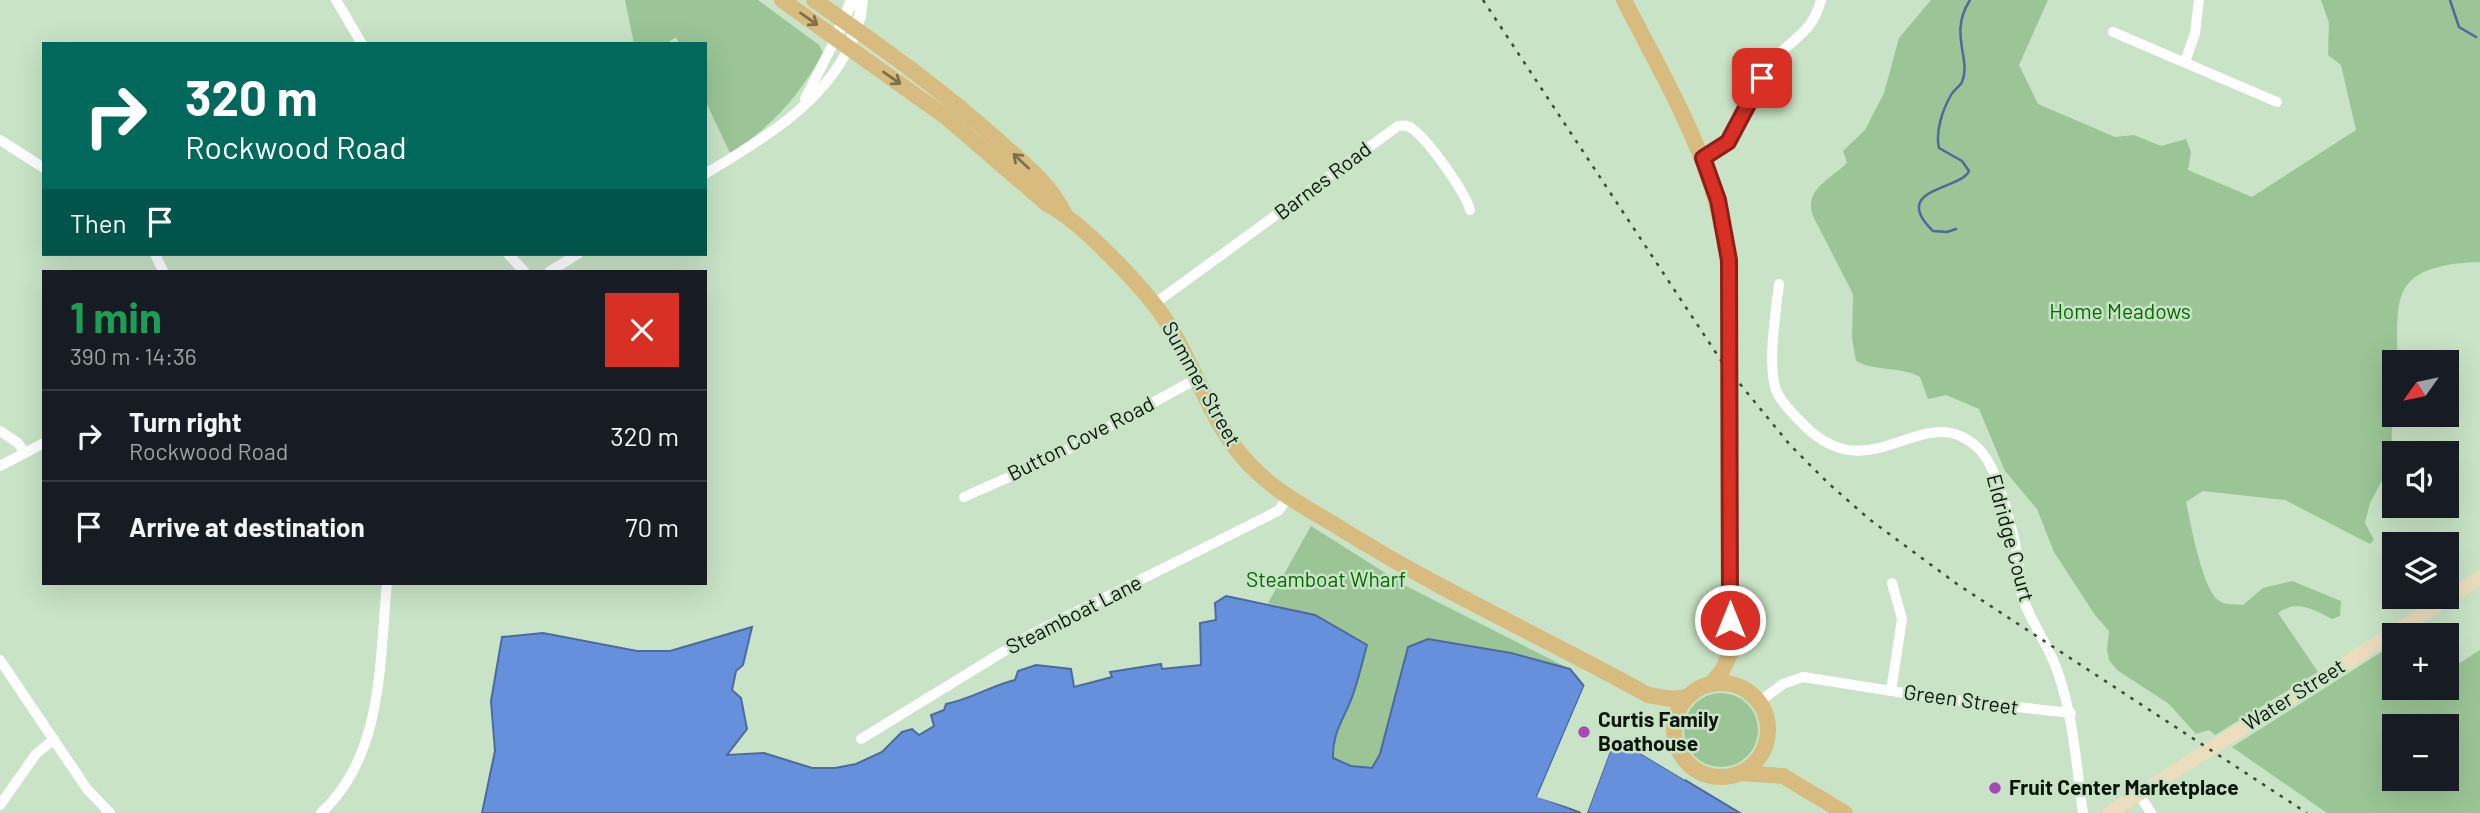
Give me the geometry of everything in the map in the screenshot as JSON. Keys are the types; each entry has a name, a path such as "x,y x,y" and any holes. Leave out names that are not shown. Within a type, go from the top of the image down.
{"main road":[{"name":"Summer Street","path":"782,0 946,117 1047,204 1064,213 1154,304 1171,328 1214,414 1240,454 1258,473 1289,496 1423,579 1648,695 1672,699 1687,697"},
{"name":"Summer Street","path":"814,0 941,91 992,134 1056,195 1064,213"},
{"path":"1624,0 1703,158 1718,200 1727,246 1730,654 1722,671 1711,684 1687,697 1676,720 1674,736 1680,754 1694,769 1718,777 1740,773 1783,776"},
{"name":"Water Street","path":"2109,813 2480,578"},
{"path":"1730,654 1768,727 1767,743 1772,760 1783,776 1845,813"},
{"path":"1711,684 1729,684 1753,696"},
{"name":"Summer Street","path":"1648,695 1667,718 1674,736"},
{"path":"1740,773 1753,763 1767,743"}],"street":[{"path":"336,0 361,42"},
{"path":"849,25 852,0"},
{"path":"707,173 767,135 804,103 842,43 862,0"},
{"path":"1703,158 1728,142 1766,71 1813,22 1821,0"},
{"path":"2185,62 2195,33 2199,0"},
{"path":"2113,32 2277,102"},
{"name":"Barnes Road","path":"1154,304 1398,126 1408,126 1419,135 1463,194 1470,210"},
{"path":"0,140 42,167"},
{"path":"510,256 523,270"},
{"path":"552,270 575,256"},
{"name":"Eldridge Court","path":"1779,284 1774,361 1776,388 1791,410 1815,435 1841,450 1864,451 1891,446 1928,432 1950,432 1970,442 1986,457 1996,477 2017,555 2023,598 2053,658 2071,713"},
{"name":"Button Cove Road","path":"964,497 1054,457 1196,379"},
{"path":"0,432 18,443 24,453"},
{"path":"0,466 42,444"},
{"name":"Steamboat Lane","path":"861,739 1032,634 1268,516 1281,508 1289,496"},
{"path":"1891,691 1902,622 1892,583"},
{"path":"321,813 350,779 367,741 387,585"},
{"path":"0,660 87,789 110,813"},
{"name":"Green Street","path":"1753,696 1802,677 2071,713"},
{"path":"2071,713 2083,813"},
{"path":"0,805 36,754 54,739"},
{"path":"2138,794 2151,813"}],"green space":[{"path":"625,0 758,0 819,45 823,53 794,97 772,121 730,153 707,104 707,42 678,42 676,37 669,42 634,42"},
{"name":"Home Meadows","path":"1931,0 2048,0 2019,65 2038,104 2115,137 2134,135 2161,146 2186,139 2191,152 2188,170 2252,197 2356,130 2341,65 2328,55 2329,23 2321,0 2480,0 2480,262 2434,268 2413,279 2401,297 2397,321 2397,350 2382,350 2382,427 2392,427 2392,441 2382,441 2382,481 2370,503 2365,523 2374,540 2370,544 2285,500 2203,491 2186,502 2203,572 2214,596 2221,602 2243,605 2263,588 2292,581 2341,601 2340,616 2332,619 2299,606 2278,613 2318,672 2215,735 2209,730 2196,734 2169,704 2117,670 2109,660 2109,631 2095,615 2054,552 2037,509 2005,471 1979,409 1946,395 1928,399 1920,377 1905,371 1872,367 1856,361 1852,338 1853,294 1814,218 1811,201 1819,187 1847,163 1843,151 1865,130 1884,93 1899,38"},
{"name":"Steamboat Wharf","path":"1311,526 1406,586 1570,669 1511,653 1428,639 1408,647 1380,754 1372,768 1351,766 1333,758 1336,731 1352,697 1315,615 1268,603"},
{"path":"2480,650 2480,813 2327,813 2232,747 2382,652 2382,700 2459,700 2459,663"},
{"path":"1721,693 1742,699 1752,709 1758,730 1752,751 1742,761 1721,767 1700,761 1690,751 1684,730 1690,709 1700,699"}],"water":[{"path":"1226,596 1315,615 1367,645 1356,686 1336,734 1333,749 1333,758 1351,766 1372,768 1380,754 1408,647 1428,639 1511,653 1570,669 1584,686 1537,796 1581,813 482,813 495,751 491,701 502,637 543,633 637,651 670,651 752,627 743,665 736,671 732,690 741,698 747,729 727,755 764,753 812,768 835,768 856,764 882,752 902,732 912,729 919,735 934,726 931,715 944,710 946,704 1015,680 1018,671 1036,665 1071,669 1074,687 1112,677 1110,672 1161,664 1162,669 1201,665 1200,623 1216,620 1215,603"},
{"path":"1615,738 1740,813 1587,813"}],"pier":[{"path":"1586,682 1587,687 1542,795 1584,811 1615,734 1685,776 1685,780 1615,738 1587,813 1537,797"}],"waterway":[{"path":"1956,229 1947,232 1933,231 1922,217 1919,206 1923,198 1963,177 1969,171 1962,161 1939,148 1938,135 1945,107 1962,82 1964,64 1961,24 1970,0"},
{"path":"2450,0 2459,27 2476,37"}],"railway":[{"path":"1483,0 1722,362 1790,445 1828,483 1869,519 1957,584 2307,813"}],"place":[{"name":"Curtis Family Boathouse","path":"1584,732"},
{"name":"Fruit Center Marketplace","path":"1995,788"}],"route":[{"path":"1730,620 1729,260 1718,200 1703,158 1715,153 1728,142 1762,78"}]}
